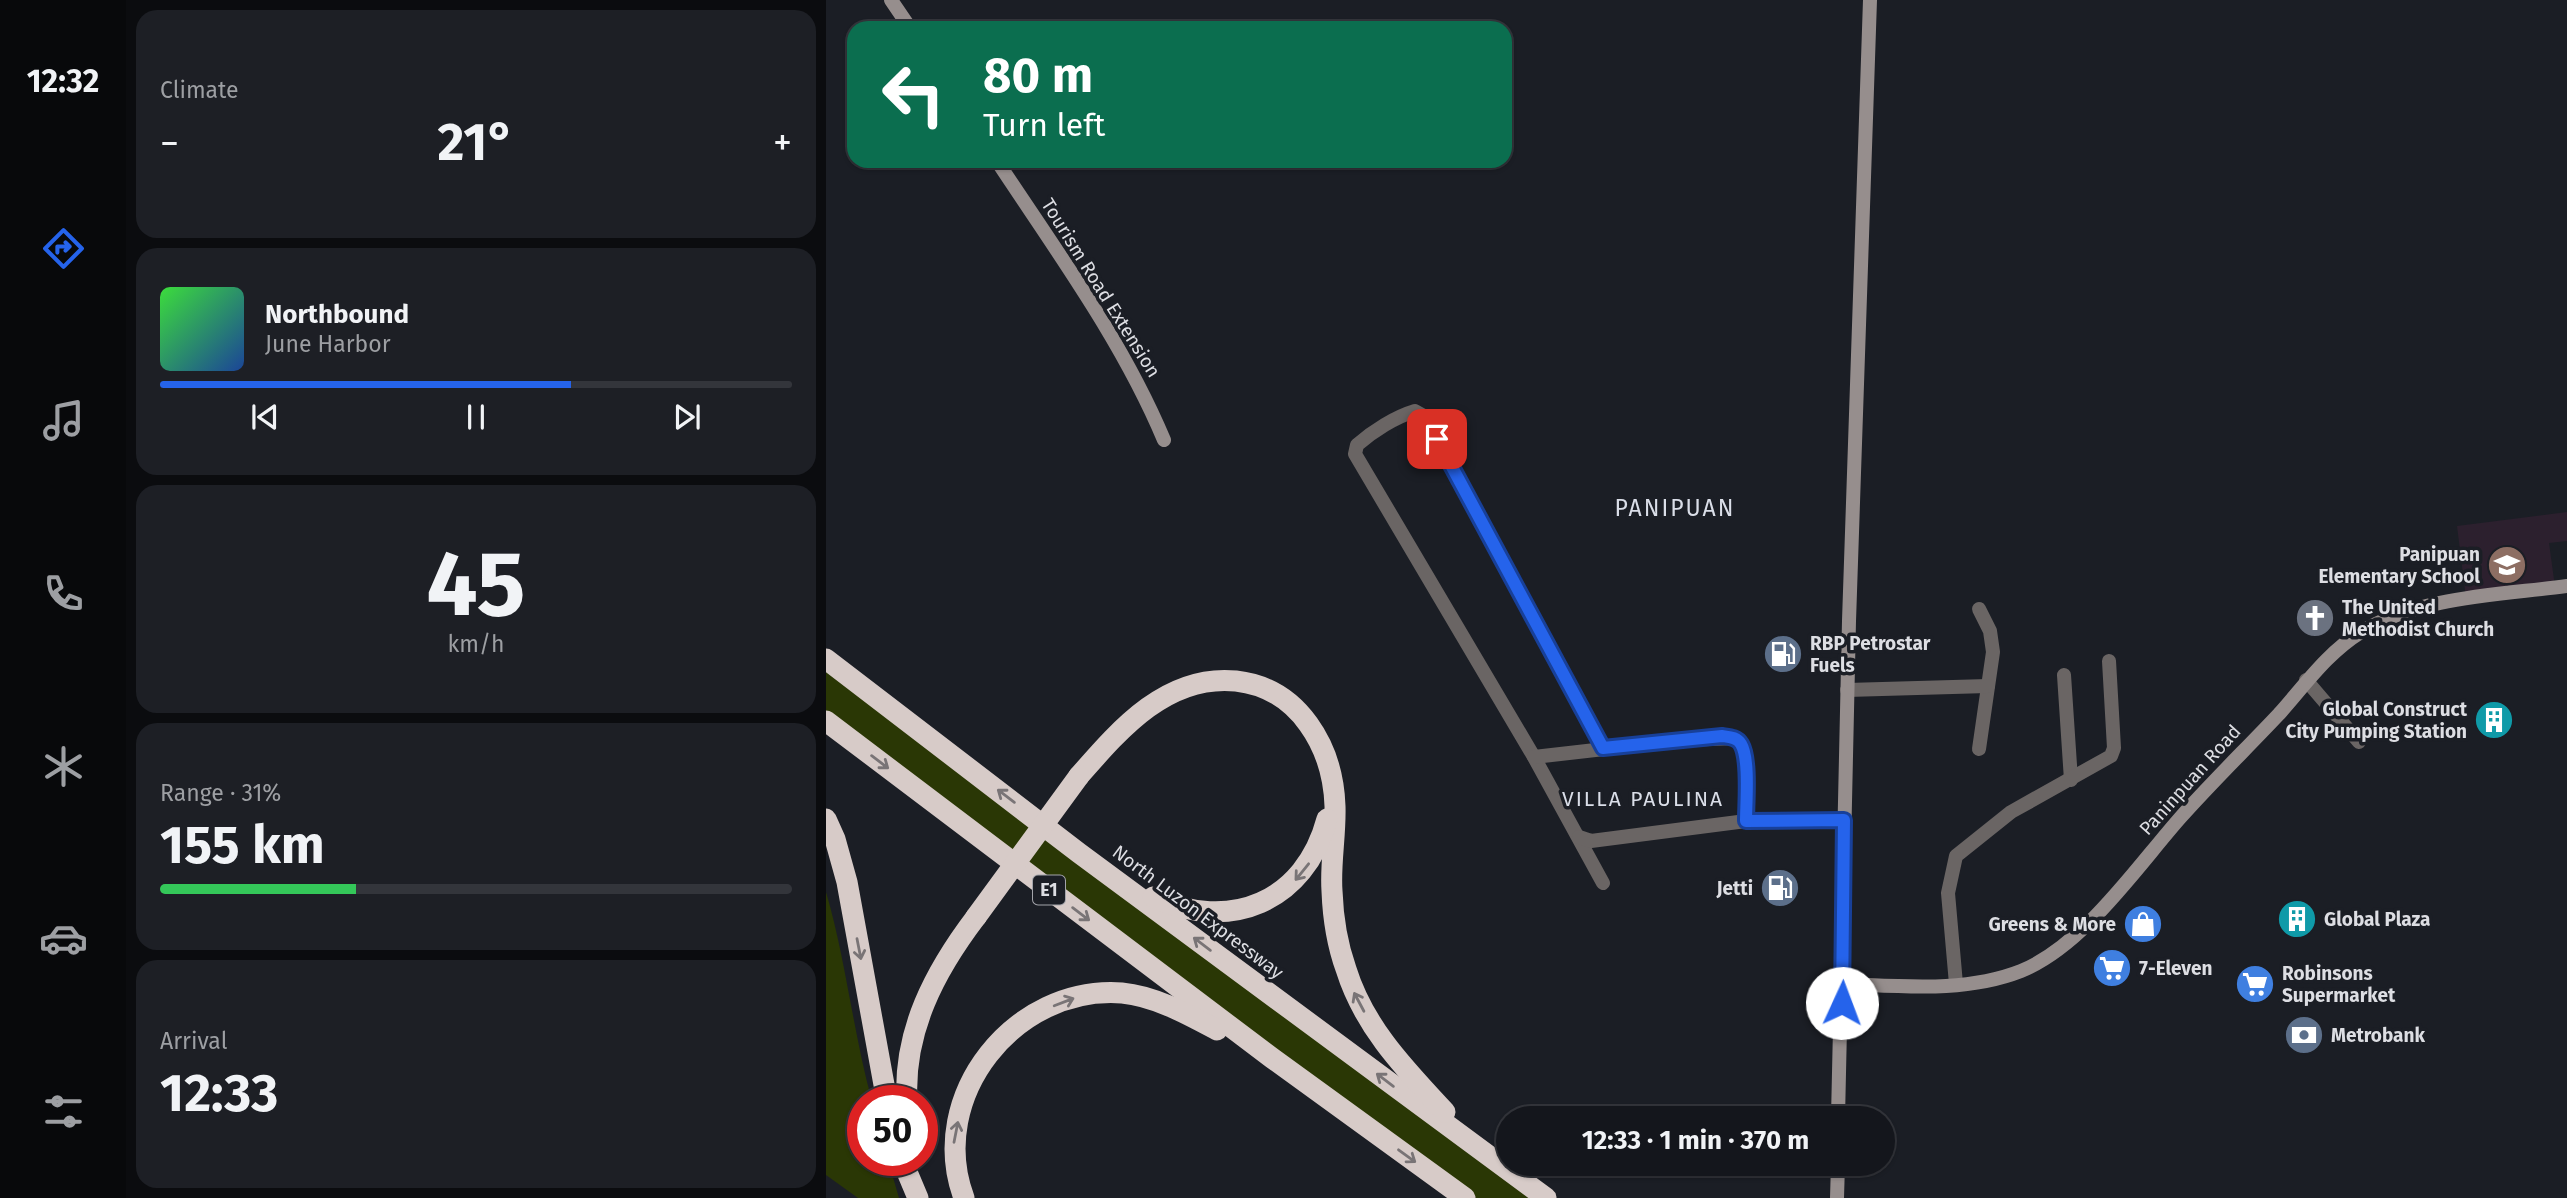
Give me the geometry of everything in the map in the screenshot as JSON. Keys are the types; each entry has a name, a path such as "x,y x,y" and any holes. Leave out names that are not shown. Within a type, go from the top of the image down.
{"highway":[{"name":"North Luzon Expressway","path":"826,659 1079,853 1546,1198"},
{"path":"908,1085 909,1060 926,998 940,968 1079,776 1130,721 1164,696 1208,681 1249,682 1300,711 1322,747 1333,786 1333,902 1336,936 1353,990 1373,1028 1397,1060 1479,1149"},
{"name":"E1","path":"826,721 1272,1058 1465,1198"},
{"path":"1079,853 1148,894 1188,911 1226,913 1244,909 1280,892 1297,879 1311,860 1319,847 1333,786"},
{"path":"826,819 835,839 847,882 884,1085"},
{"path":"964,1198 952,1153 961,1108 974,1073 1005,1035 1040,1011 1082,995 1124,993 1165,1005 1272,1058"},
{"path":"909,1176 918,1198"},
{"path":"922,1176 931,1198"}],"main road":[{"path":"891,0 905,21"},
{"path":"1838,1106 1847,690 1870,0"},
{"name":"Tourism Road Extension","path":"1002,168 1119,347 1144,391 1164,440"},
{"name":"Paninpuan Road","path":"1843,984 1933,988 1976,983 2019,971 2049,957 2068,942 2232,760 2280,712 2306,680 2362,632 2403,614 2440,603 2567,586"},
{"path":"1837,1198 1838,1176"}],"street":[{"path":"1603,748 1424,416 1415,411 1404,414 1364,439 1357,445 1355,454 1534,757 1603,883"},
{"path":"1979,609 1992,640 1979,749"},
{"path":"1956,984 1948,893 1956,856 2011,812 2111,755 2114,748 2109,662"},
{"path":"2064,675 2071,780"},
{"path":"2306,680 2359,742"},
{"path":"1847,690 1988,687"},
{"path":"1534,757 1722,736 1736,738 1745,757 1746,821"},
{"path":"1579,837 1591,841 1746,821 1844,820"}],"shaded area":[{"name":"Panipuan Elementary School","path":"2567,512 2567,541 2549,543 2555,587 2466,598 2457,526"}],"green space":[{"path":"826,672 1496,1171 1496,1176 1502,1176 1532,1198 1476,1198 826,712"},
{"path":"826,892 868,1085 847,1085 847,1176 893,1176 899,1198 858,1198 826,1175"}],"place":[{"name":"Panipuan Elementary School","path":"2507,565"},
{"name":"The United Methodist Church","path":"2315,618"},
{"name":"RBP Petrostar Fuels","path":"1783,654"},
{"name":"Global Construct City Pumping Station","path":"2494,720"},
{"name":"Jetti","path":"1780,888"},
{"name":"Global Plaza","path":"2297,919"},
{"name":"Greens & More","path":"2143,924"},
{"name":"7-Eleven","path":"2112,968"},
{"name":"Robinsons Supermarket","path":"2255,984"},
{"name":"Metrobank","path":"2304,1035"}],"district":[{"name":"PANIPUAN","path":"1675,508"},
{"name":"VILLA PAULINA","path":"1643,799"}],"route":[{"path":"1437,439 1603,748 1722,736 1736,738 1745,757 1746,821 1844,820 1842,1003"}]}
